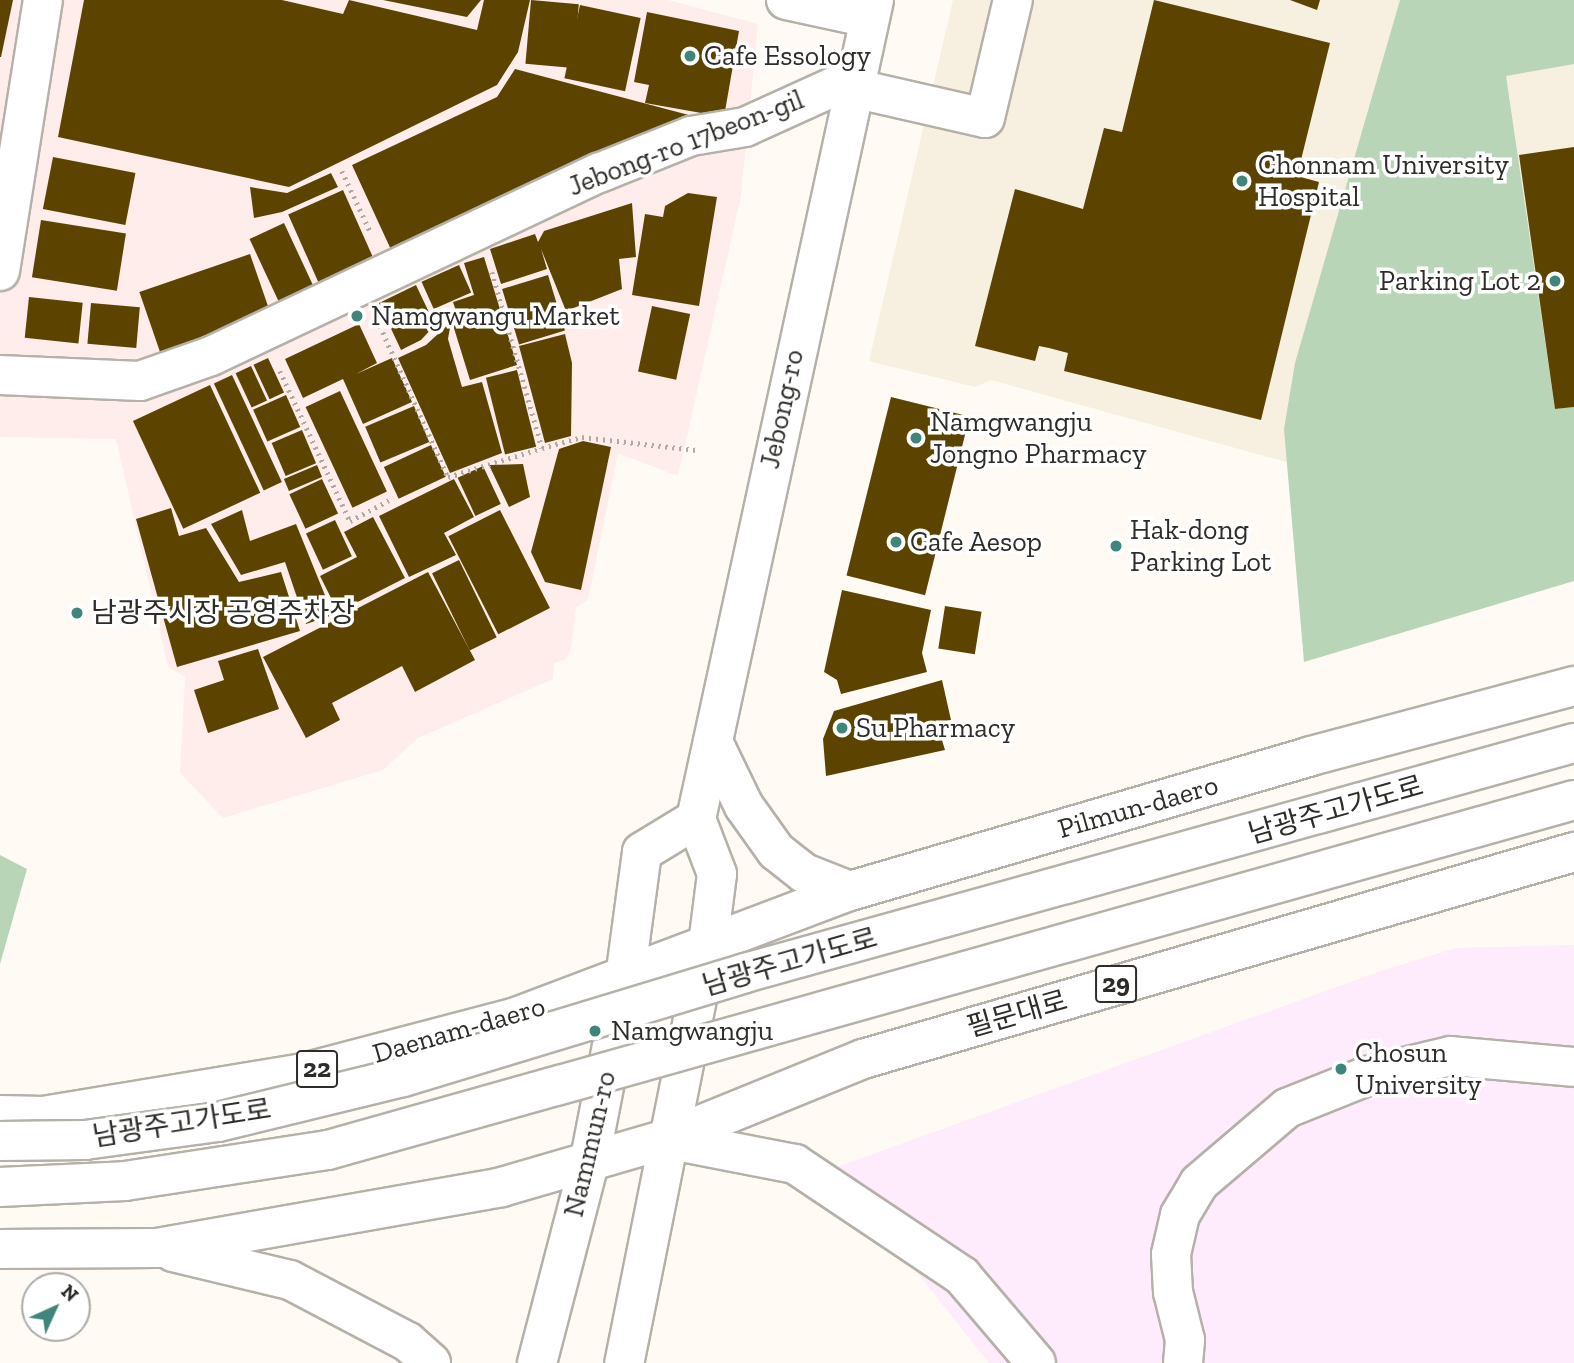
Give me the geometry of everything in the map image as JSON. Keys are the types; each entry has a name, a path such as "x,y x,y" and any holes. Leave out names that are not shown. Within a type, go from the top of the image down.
{"main road":[{"path":"0,271 10,131 43,0"},
{"path":"786,0 872,9"},
{"path":"854,83 985,118 1013,0"},
{"name":"Jebong-ro","path":"696,819 872,9"},
{"name":"Jebong-ro 17beon-gil","path":"0,375 139,380 262,332 375,280 479,227 663,146 721,128 745,127 854,83"},
{"name":"Pilmun-daero","path":"708,944 850,891 1311,756 1574,686"},
{"path":"713,742 744,806 776,851 804,873 850,891"},
{"name":"남광주고가도로","path":"0,1140 85,1140 218,1122 403,1077 744,973 1574,743"},
{"name":"남광주고가도로","path":"0,1187 125,1181 328,1150 1574,800"},
{"path":"624,1363 666,1139 708,944 717,874 696,819 642,852 625,978"},
{"name":"필문대로","path":"589,1164 666,1139 863,1059 1574,852"},
{"name":"22","path":"625,978 708,944"},
{"name":"Daenam-daero","path":"0,1115 43,1116 303,1073 516,1017 625,978"},
{"name":"Nammun-ro","path":"537,1363 589,1164 625,978"},
{"path":"1183,1363 1185,1340 1172,1292 1171,1254 1180,1215 1199,1183 1287,1108 1367,1076 1451,1056 1574,1067"},
{"path":"666,1139 795,1164 962,1276 1036,1363"},
{"path":"0,1250 157,1248 502,1187 589,1164"},
{"path":"157,1248 290,1280 408,1342 431,1363"}],"path":[{"path":"342,171 375,280 449,477 582,437 696,450"},
{"path":"479,227 542,448"},
{"path":"262,332 350,521 393,498"}],"shaded area":[{"name":"Namgwangu Market","path":"0,0 668,0 758,24 741,196 678,476 618,453 588,600 576,607 571,649 566,659 554,663 553,679 418,738 383,770 223,818 180,773 185,677 168,667 116,439 0,437"},
{"name":"Chonnam University Hospital","path":"953,0 1574,0 1574,496 1293,464 991,380 975,387 869,361"},
{"name":"Chosun University","path":"1574,945 1574,1363 989,1363 834,1168 1381,971 1456,948"}],"green space":[{"path":"1400,0 1574,0 1574,64 1506,76 1555,409 1574,407 1574,581 1304,662 1284,429 1295,363"},
{"path":"0,855 27,869 0,964"}],"building":[{"path":"0,0 13,0 1,57 0,57"},
{"path":"84,0 282,0 343,14 349,0 477,30 484,0 530,0 518,52 497,85 289,187 58,137"},
{"path":"383,0 481,0 467,17"},
{"path":"531,0 579,4 573,68 525,64"},
{"path":"1154,0 1330,43 1297,176 1319,182 1261,420 1064,371 1068,353 1049,348 1039,346 1035,361 975,346 1015,189 1083,209 1104,128 1122,132"},
{"path":"1290,0 1320,0 1317,10"},
{"path":"580,5 641,18 625,91 564,78"},
{"path":"647,12 739,31 724,117 645,103 649,85 634,82"},
{"path":"515,69 700,118 584,158 393,254 352,165 497,97"},
{"name":"Parking Lot 2","path":"1574,147 1574,407 1555,409 1519,155"},
{"path":"53,157 135,173 125,225 43,209"},
{"path":"331,173 338,187 282,212 254,218 250,187 287,193"},
{"path":"343,190 374,260 320,285 288,214"},
{"path":"688,193 717,197 699,306 632,295 645,214 663,217 665,206"},
{"path":"632,203 636,257 619,259 622,289 566,311 541,249 547,269 501,284 490,249 535,234 538,242 544,231"},
{"path":"41,220 126,233 117,291 32,277"},
{"path":"284,223 314,288 280,304 250,239"},
{"path":"250,254 271,315 160,353 139,292"},
{"path":"484,257 517,365 470,380 453,325 460,323 453,302 474,295 464,263"},
{"path":"459,265 471,292 434,309 422,282"},
{"path":"548,275 565,330 519,344 502,289"},
{"path":"416,285 435,325 421,340 401,350 379,303"},
{"path":"29,297 83,303 78,343 25,338"},
{"path":"91,303 140,307 136,348 87,344"},
{"path":"652,306 690,314 676,380 638,372"},
{"path":"451,322 448,339 462,387 482,382 502,453 450,473 398,358 426,345"},
{"path":"359,324 377,363 356,374 392,358 412,402 363,424 343,379 303,398 285,359"},
{"path":"565,334 572,363 571,436 545,443 519,346"},
{"path":"268,358 284,392 270,399 253,365"},
{"path":"251,366 267,400 252,408 236,373"},
{"path":"517,370 536,447 505,454 486,378"},
{"path":"232,375 282,482 264,490 214,383"},
{"path":"210,385 260,493 183,529 133,421"},
{"path":"340,391 387,492 352,508 306,407"},
{"path":"286,395 300,427 267,442 253,410"},
{"path":"891,397 970,417 925,595 846,576"},
{"path":"414,406 429,442 380,463 365,427"},
{"path":"302,430 316,463 286,476 272,443"},
{"path":"583,441 611,447 581,590 545,582 531,552 559,449"},
{"path":"431,445 446,477 399,499 384,467"},
{"path":"523,464 530,497 509,507 489,465"},
{"path":"317,465 322,477 289,491 284,479"},
{"path":"483,466 501,504 475,516 458,478"},
{"path":"322,479 338,513 305,529 289,494"},
{"path":"454,479 474,517 444,533 456,555 409,577 379,516"},
{"path":"171,508 179,536 206,528 239,582 281,572 300,631 177,667 136,519"},
{"path":"242,510 250,541 296,524 333,615 306,624 285,562 241,575 211,524"},
{"path":"500,510 550,608 498,634 448,536"},
{"path":"373,517 405,578 338,612 320,576 357,557 344,532"},
{"path":"335,520 352,556 323,570 306,534"},
{"path":"459,560 497,637 470,650 432,573"},
{"path":"428,572 475,660 415,692 402,666 332,703 340,720 306,738 263,657"},
{"path":"842,590 931,610 922,653 927,672 841,694 837,680 824,672"},
{"path":"945,606 982,612 975,654 938,648"},
{"path":"258,649 279,709 208,733 194,690 224,680 218,661"},
{"path":"942,680 951,720 937,724 945,750 826,776 823,739 834,711"}],"place":[{"name":"Cafe Essology","path":"690,56"},
{"name":"Chonnam University Hospital","path":"1242,181"},
{"name":"Parking Lot 2","path":"1555,281"},
{"name":"Namgwangu Market","path":"357,316"},
{"name":"Namgwangju Jongno Pharmacy","path":"916,438"},
{"name":"Cafe Aesop","path":"896,542"},
{"name":"Hak-dong Parking Lot","path":"1116,546"},
{"name":"남광주시장 공영주차장","path":"77,613"},
{"name":"Su Pharmacy","path":"842,728"},
{"name":"Namgwangju","path":"595,1031"},
{"name":"Chosun University","path":"1341,1069"}]}
